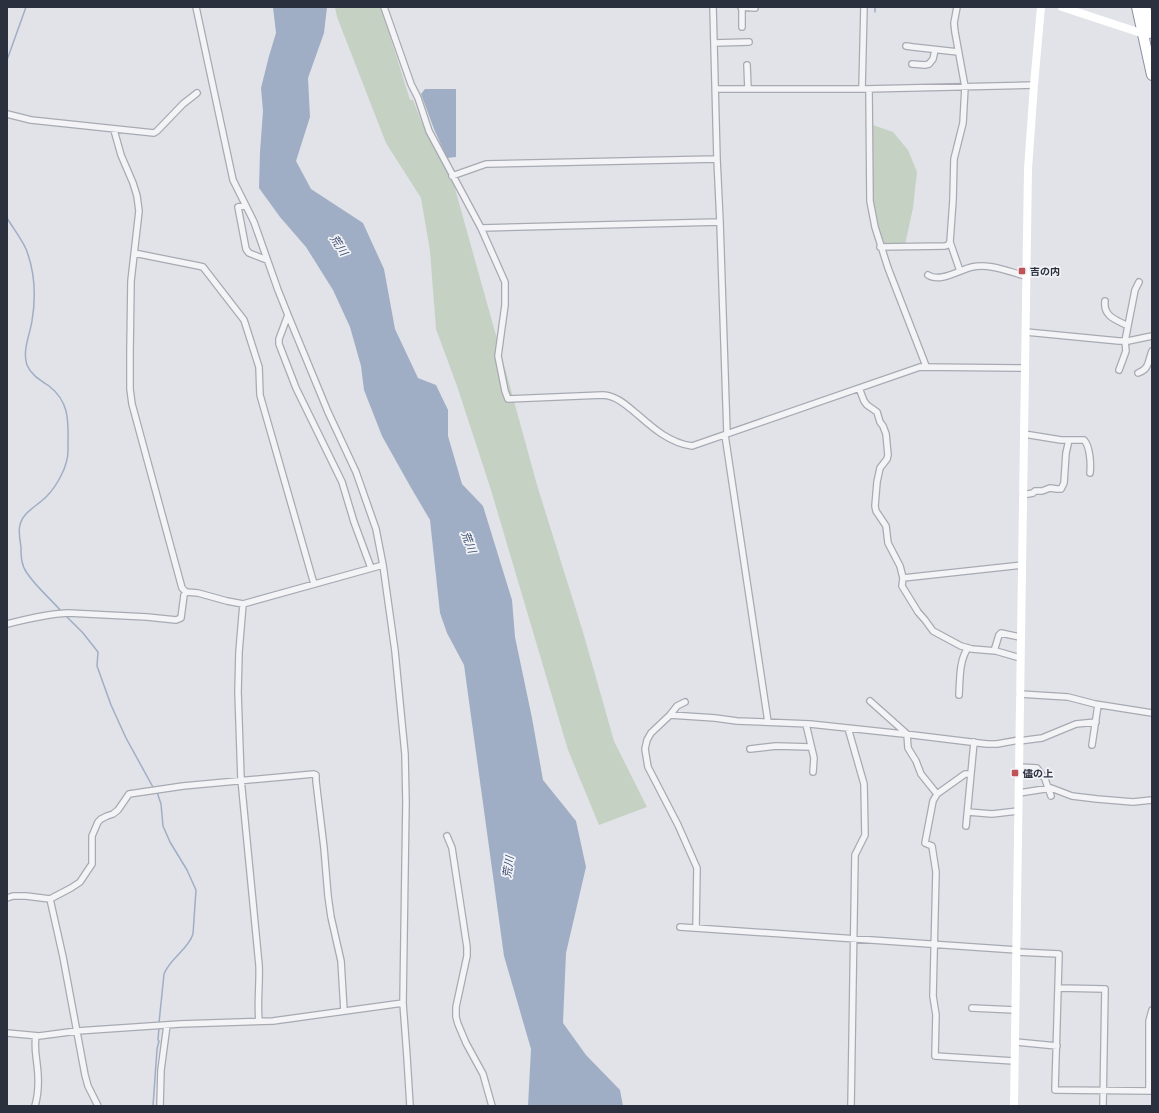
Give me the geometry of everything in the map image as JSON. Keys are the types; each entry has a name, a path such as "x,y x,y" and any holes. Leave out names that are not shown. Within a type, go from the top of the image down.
{"highway":[{"path":"1137,7 1149,35"},
{"path":"1144,7 1149,35 1152,75"}],"street":[{"path":"196,7 231,174 235,186 254,222 288,315 328,412 358,477 376,529 383,565 394,643 405,754 406,802 403,1003 410,1106"},
{"path":"384,7 429,131 481,228 505,282 505,305 498,356 508,399 603,395 610,396 620,400 664,436 679,444 692,446 920,366 1025,368"},
{"path":"713,7 726,434 768,722"},
{"path":"742,27 742,7 755,8"},
{"path":"862,89 864,7"},
{"path":"957,7 954,32 965,87 963,123 954,158 950,242 960,271"},
{"path":"1014,1106 1028,169 1041,7"},
{"path":"1062,7 1149,35"},
{"path":"714,43 749,42"},
{"path":"906,46 958,52"},
{"path":"912,64 929,64 933,58 935,50"},
{"path":"748,65 748,89"},
{"path":"716,89 869,89 1034,85"},
{"path":"869,89 870,201 875,227 880,247 926,366"},
{"path":"7,114 31,120 114,130 154,133 183,104 197,93"},
{"path":"114,130 121,155 137,196 139,212 131,281 130,389 132,404 182,588 186,592 198,593 243,604 383,565"},
{"path":"452,176 486,164 717,159"},
{"path":"245,205 238,207 246,249 267,260"},
{"path":"481,228 720,222"},
{"path":"880,247 945,246 950,242"},
{"path":"134,253 203,267 244,320 259,367 260,395 314,584"},
{"path":"928,275 935,278 952,275 971,267 980,266 1026,276"},
{"path":"1119,370 1126,351 1125,341 1135,290 1139,282"},
{"path":"1105,301 1104,304 1106,313 1128,326"},
{"path":"288,315 279,339 279,344 296,388 342,482 354,522 371,568"},
{"path":"1026,332 1125,341 1152,336"},
{"path":"1138,373 1143,371 1146,367 1152,351"},
{"path":"859,388 864,401 877,412 886,434 888,455 887,459 880,468 875,506 876,511 886,526 888,543 900,566 903,578 902,586 918,612 933,631 961,646 994,651 1020,658"},
{"path":"1024,434 1061,440 1084,440 1089,449 1091,467 1090,473"},
{"path":"1023,495 1050,488 1061,489 1064,483 1066,452 1069,440"},
{"path":"903,578 1022,565"},
{"path":"7,624 68,613 176,620 182,615 186,592"},
{"path":"243,604 239,652 238,692 241,781 260,978 258,1021"},
{"path":"994,651 999,634 1001,633 1020,637"},
{"path":"959,695 962,662 964,653 968,648"},
{"path":"1020,694 1068,697 1098,705 1152,713"},
{"path":"685,702 677,706 670,715 651,733 647,740 645,749 648,767 698,868 696,928"},
{"path":"870,702 907,734 908,748 916,761 920,774 937,794"},
{"path":"1092,745 1098,705"},
{"path":"670,715 737,721 806,724 997,744 1042,738 1076,724 1096,722"},
{"path":"806,724 814,758 813,772"},
{"path":"848,728 864,784 865,835 855,855 851,1106"},
{"path":"966,826 974,742"},
{"path":"750,749 776,746 812,747"},
{"path":"1019,767 1037,768 1045,779 1051,796"},
{"path":"7,898 13,896 26,896 50,899 80,882 92,864 92,836 98,822 118,810 129,794 183,786 314,774 316,775 331,917 341,961 344,1011"},
{"path":"970,774 965,774 937,794 933,802 924,843 932,846 936,872 933,996 936,1015 935,1056 1014,1061"},
{"path":"1019,792 1051,788 1072,796 1097,799 1133,802 1152,800"},
{"path":"968,812 992,814 1018,811"},
{"path":"447,836 452,848 467,947 467,956 456,1007 456,1017 466,1043 483,1074 492,1106"},
{"path":"50,899 63,957 85,1075 88,1086 98,1106"},
{"path":"680,927 1059,954 1056,1090 1150,1091 1149,1021 1152,1010"},
{"path":"1058,988 1105,988 1103,1106"},
{"path":"7,1033 47,1036 77,1031 167,1025 273,1021 403,1003"},
{"path":"972,1008 1015,1010"},
{"path":"160,1106 161,1070 167,1025"},
{"path":"35,1106 39,1087 34,1048 36,1036"},
{"path":"1015,1042 1057,1046"}],"green space":[{"path":"335,7 381,7 410,100 413,100 422,123 448,168 448,174 454,185 537,485 583,632 614,741 647,807 599,825 568,750 491,490 457,386 436,329 430,251 421,198 386,143 337,17"},
{"path":"872,125 893,132 908,150 917,172 913,208 905,245 882,246 871,199"}],"water":[{"name":"荒川","path":"273,7 327,7 324,33 308,78 310,117 296,161 311,189 363,223 384,269 395,329 418,378 436,385 448,410 448,436 462,484 483,506 512,600 515,637 543,780 576,821 586,867 566,953 563,1023 586,1055 620,1090 623,1106 528,1106 531,1049 504,956 464,665 447,633 440,613 430,520 382,436 364,390 361,366 350,327 333,290 306,247 280,217 259,188 263,111 261,88 276,33"},
{"path":"425,89 456,89 456,157 447,158 421,94"}],"waterway":[{"path":"7,60 26,7"},
{"path":"875,7 875,12"},
{"path":"7,218 26,249 33,276 34,303 25,354 27,365 33,374 49,386 61,399 67,414 68,455 62,475 50,492 24,516 19,530 22,560 25,570 61,611"},
{"path":"65,615 83,633 98,652 97,666 111,705 126,738 154,789"},
{"path":"157,792 161,804 163,826 196,890 193,934 191,940 170,963 164,974 159,1023"},
{"path":"153,1106 159,1027"}],"place":[{"name":"吉の内","path":"1022,271"},
{"name":"儘の上","path":"1015,773"}]}
